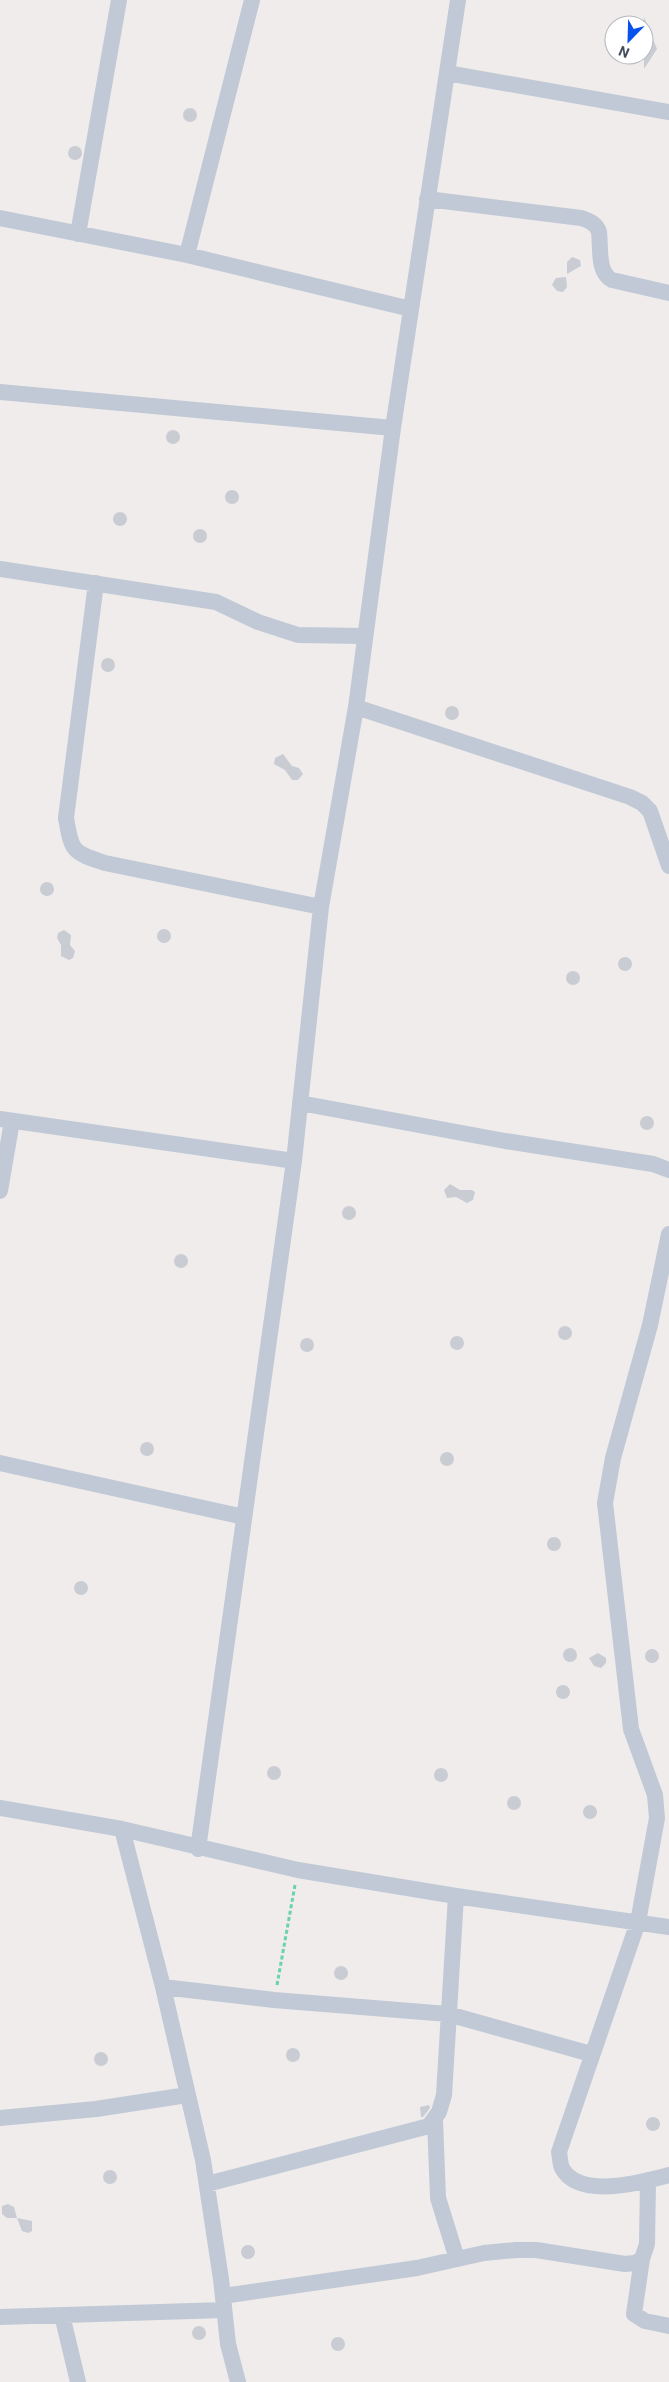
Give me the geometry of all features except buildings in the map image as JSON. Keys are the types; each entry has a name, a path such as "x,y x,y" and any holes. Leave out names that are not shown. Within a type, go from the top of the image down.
{"street":[{"path":"78,234 119,0"},
{"path":"186,255 252,0"},
{"path":"198,1849 294,1161 321,907 356,707 393,428 458,0"},
{"path":"447,73 669,112"},
{"path":"427,199 581,218 589,221 598,227 602,270 605,277 669,293"},
{"path":"0,218 186,255 411,309"},
{"path":"0,392 393,428"},
{"path":"0,569 216,602 258,622 298,635 364,636"},
{"path":"96,583 66,818 70,845 82,855 105,863 321,907"},
{"path":"356,707 630,796 650,811 669,866"},
{"path":"300,1103 505,1141 653,1164 669,1170"},
{"path":"0,1190 6,1120 294,1161"},
{"path":"669,1234 650,1325 613,1458 605,1503 631,1729 655,1795 657,1818 638,1922 559,2152 562,2168 574,2179 592,2186 607,2186 669,2175"},
{"path":"0,1462 244,1517"},
{"path":"0,1808 122,1830 198,1849 298,1870 456,1896 669,1927"},
{"path":"122,1830 163,1987 187,2095 204,2160 228,2344 238,2382"},
{"path":"456,1896 444,2095 435,2120 438,2198 457,2259"},
{"path":"163,1987 274,2000 448,2014 592,2054"},
{"path":"0,2118 96,2109 187,2095"},
{"path":"207,2184 429,2126 435,2120"},
{"path":"648,2180 648,2244 642,2259 634,2314 645,2321 669,2326"},
{"path":"0,2317 62,2315 223,2303 417,2268 484,2253 536,2250 625,2264 642,2259"},
{"path":"62,2315 78,2382"}],"path":[{"path":"274,2000 298,1870"}]}
